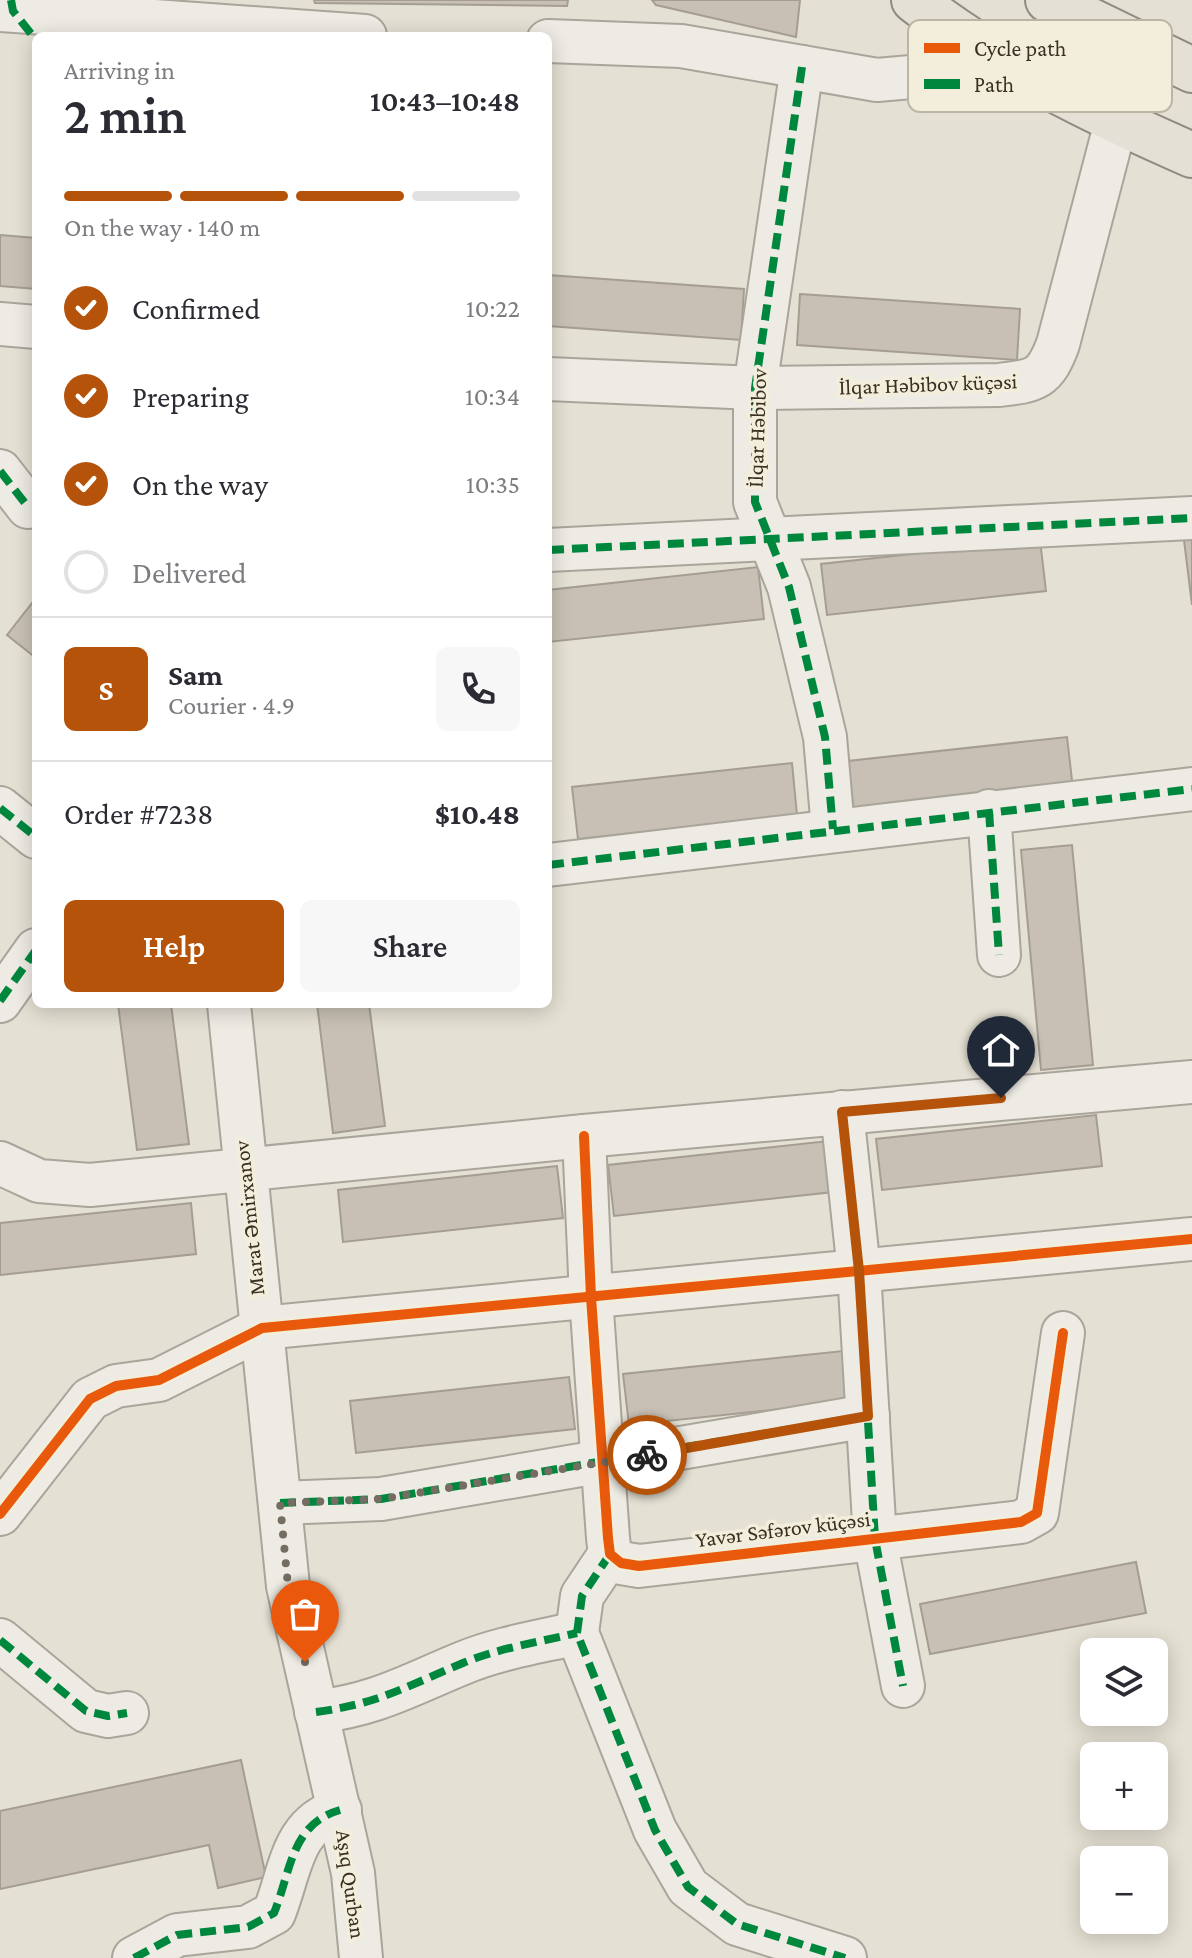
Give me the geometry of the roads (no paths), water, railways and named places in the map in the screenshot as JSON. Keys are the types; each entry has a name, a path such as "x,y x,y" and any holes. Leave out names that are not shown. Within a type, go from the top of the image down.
{"main road":[{"path":"914,0 944,20"},
{"path":"1048,0 1089,20"},
{"path":"1172,60 1192,70"},
{"path":"1098,112 1192,155"}],"street":[{"path":"15,15 298,32"},
{"path":"552,41 681,46 877,80 908,77"},
{"name":"İlqar Həbibov","path":"802,67 755,388 755,502 789,587 825,737 833,829"},
{"name":"İlqar Həbibov küçəsi","path":"552,379 755,388 999,385 1031,381 1049,368 1116,122"},
{"path":"0,324 32,327"},
{"path":"0,471 28,507"},
{"path":"552,550 1192,518"},
{"path":"552,864 1192,789"},
{"path":"0,808 32,834"},
{"path":"989,811 999,955"},
{"path":"0,1001 32,956"},
{"name":"Marat Əmirxanov","path":"229,1008 288,1586 340,1810"},
{"path":"0,1163 39,1181 64,1184 1192,1082"},
{"path":"842,1112 859,1271 875,1539 903,1686"},
{"path":"584,1136 591,1297 610,1554 582,1596 577,1633 655,1830 688,1887 737,1924 845,1958"},
{"path":"0,1514 90,1399 116,1386 159,1380 262,1328 1192,1239"},
{"name":"Yavər Səfərov küçəsi","path":"610,1554 621,1563 639,1566 1021,1522 1037,1513 1063,1333"},
{"path":"280,1503 381,1499 868,1416"},
{"path":"316,1712 360,1706 416,1686 463,1663 577,1633"},
{"path":"0,1640 86,1711 108,1716 127,1713"},
{"path":"134,1958 177,1935 248,1927 274,1913 302,1835 323,1815 340,1810"},
{"name":"Aşıq Qurban","path":"340,1810 353,1873 361,1958"}]}
